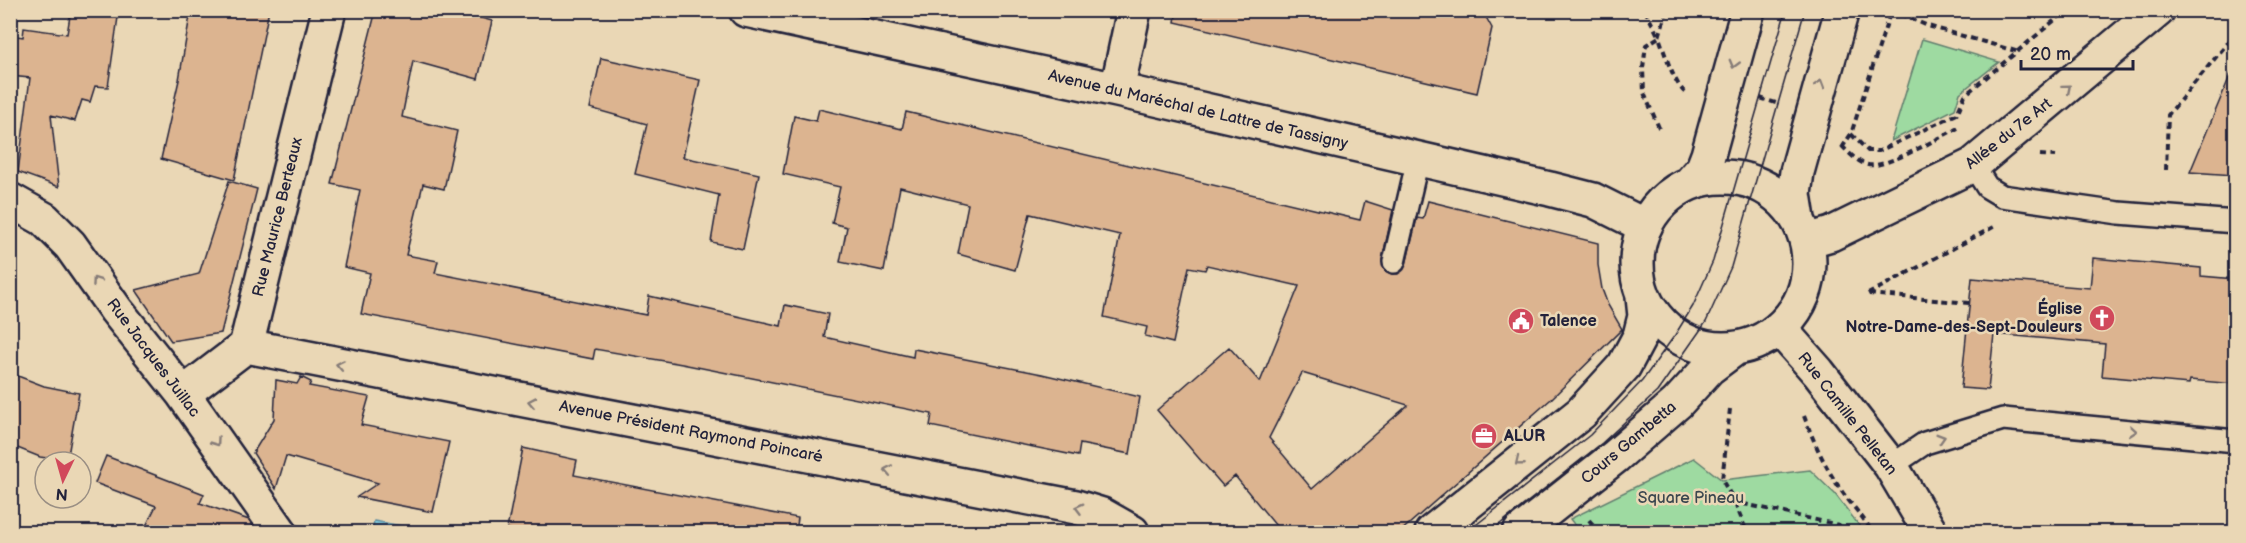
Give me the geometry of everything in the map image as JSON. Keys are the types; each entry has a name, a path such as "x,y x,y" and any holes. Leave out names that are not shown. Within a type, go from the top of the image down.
{"street":[{"name":"Rue Maurice Berteaux","path":"246,346 329,10"},
{"name":"Avenue du Maréchal de Lattre de Tassigny","path":"746,10 1117,90 1593,200 1645,226"},
{"path":"1117,90 1134,10"},
{"path":"1690,183 1703,168 1708,155 1748,10"},
{"path":"1643,297 1662,325 1675,335 1691,343 1712,349 1733,350 1758,343 1780,329 1796,311 1806,289 1810,265 1794,194 1797,172 1842,10"},
{"name":"Allée du 7e Art","path":"1803,230 1831,234 1973,165 2158,10"},
{"path":"1432,532 1581,413 1624,366 1641,336 1645,316 1638,279 1639,243 1645,226 1657,208 1672,193 1690,183 1714,177 1737,178 1757,183 1773,192 1787,204 1803,230"},
{"name":"Rue Jacques Juillac","path":"10,200 44,219 70,245 116,310 183,394 280,532"},
{"name":"Rue Camille Pelletan","path":"1780,329 1818,372 1891,466 1930,532"},
{"path":"183,394 246,346"},
{"name":"Avenue Président Raymond Poincaré","path":"246,346 1076,507 1102,515 1132,532"},
{"name":"Cours Gambetta","path":"1520,532 1616,456 1677,403 1709,368 1733,350"}],"lane":[{"path":"1394,262 1418,159"},
{"path":"1973,165 1987,187 2002,196 2119,213 2235,222"},
{"path":"1891,466 1925,443 2002,419 2235,441"}],"path":[{"path":"1645,10 1683,91 1691,96 1761,99 1778,104 1810,119 1856,159 1868,165 1883,164 1965,125"},
{"path":"1660,130 1644,93 1643,68 1646,45 1659,37 1667,10"},
{"path":"1835,154 1843,147 1851,134 1891,10 1928,26 2019,52"},
{"path":"1851,134 1868,151 1879,152 1957,114 1965,95 2067,10"},
{"path":"2166,170 2168,115 2235,33"},
{"path":"1969,303 1868,294 2017,214 2031,153 2056,156"},
{"path":"1730,409 1722,480 1735,502 1747,532"},
{"path":"1803,412 1814,442 1839,488 1872,532"},
{"path":"1735,502 1839,525 1842,532"}],"green space":[{"path":"1922,39 1999,62 1960,93 1955,109 1891,141"},
{"name":"Square Pineau","path":"1694,458 1722,480 1810,470 1835,494 1864,532 1580,532 1570,519"}],"water":[{"path":"374,521 429,531 429,532 372,532"}],"building":[{"path":"71,10 119,10 108,87 95,86 90,102 82,100 75,121 51,115 59,187 18,172 30,78 10,76 10,35 23,37 24,28 67,34"},
{"path":"191,10 269,10 234,180 161,159 179,80"},
{"path":"376,10 453,10 492,21 478,79 413,61 402,117 457,131 444,189 423,184 406,255 438,261 435,273 646,315 649,296 781,326 785,305 828,314 824,337 913,357 914,349 1042,374 1140,397 1130,454 1080,444 1078,456 930,426 932,414 682,364 595,349 593,359 361,314 370,273 344,267 360,190 332,184"},
{"path":"1177,10 1482,10 1492,28 1477,93 1175,22"},
{"path":"601,58 700,80 683,157 759,174 743,249 711,242 719,195 635,174 647,124 590,108"},
{"path":"2235,64 2235,175 2190,172"},
{"path":"819,109 902,129 906,112 1360,220 1365,201 1393,210 1382,260 1385,271 1392,274 1398,274 1406,265 1417,218 1423,219 1428,201 1598,243 1598,265 1602,289 1622,329 1550,400 1400,532 1281,532 1235,476 1223,486 1157,410 1229,347 1260,382 1299,286 1207,265 1205,270 1189,267 1173,343 1145,336 1147,327 1104,317 1120,235 1030,214 1015,270 958,254 968,204 900,187 884,271 840,262 847,227 832,223 840,187 783,174 794,116 816,121","holes":["1302,373 1408,405 1312,489 1269,438"]},
{"path":"229,181 257,189 221,333 171,341 136,290 199,274"},
{"name":"Église Notre-Dame-des-Sept-Douleurs","path":"2093,258 2201,268 2201,276 2235,279 2235,384 2190,380 2189,384 2102,376 2105,344 1994,334 1988,390 1961,388 1972,278 2090,288"},
{"path":"10,373 44,386 79,393 69,450 33,450 33,454 10,445"},
{"path":"301,377 311,382 309,386 369,397 361,425 449,442 433,512 357,497 378,483 286,456 276,489 253,453 274,419 276,380 297,384"},
{"path":"523,448 577,460 574,475 798,518 796,532 525,532 507,529"},
{"path":"106,456 204,494 200,503 249,520 257,532 143,532 156,506 95,483"}],"tram line":[{"path":"1467,532 1590,435 1642,381 1693,306 1713,261 1786,10"},
{"path":"1490,532 1602,443 1657,392 1706,322 1731,267 1805,10"}],"place":[{"name":"Église Notre-Dame-des-Sept-Douleurs","path":"2102,318"},
{"name":"Talence","path":"1521,321"},
{"name":"ALUR","path":"1484,436"}]}
